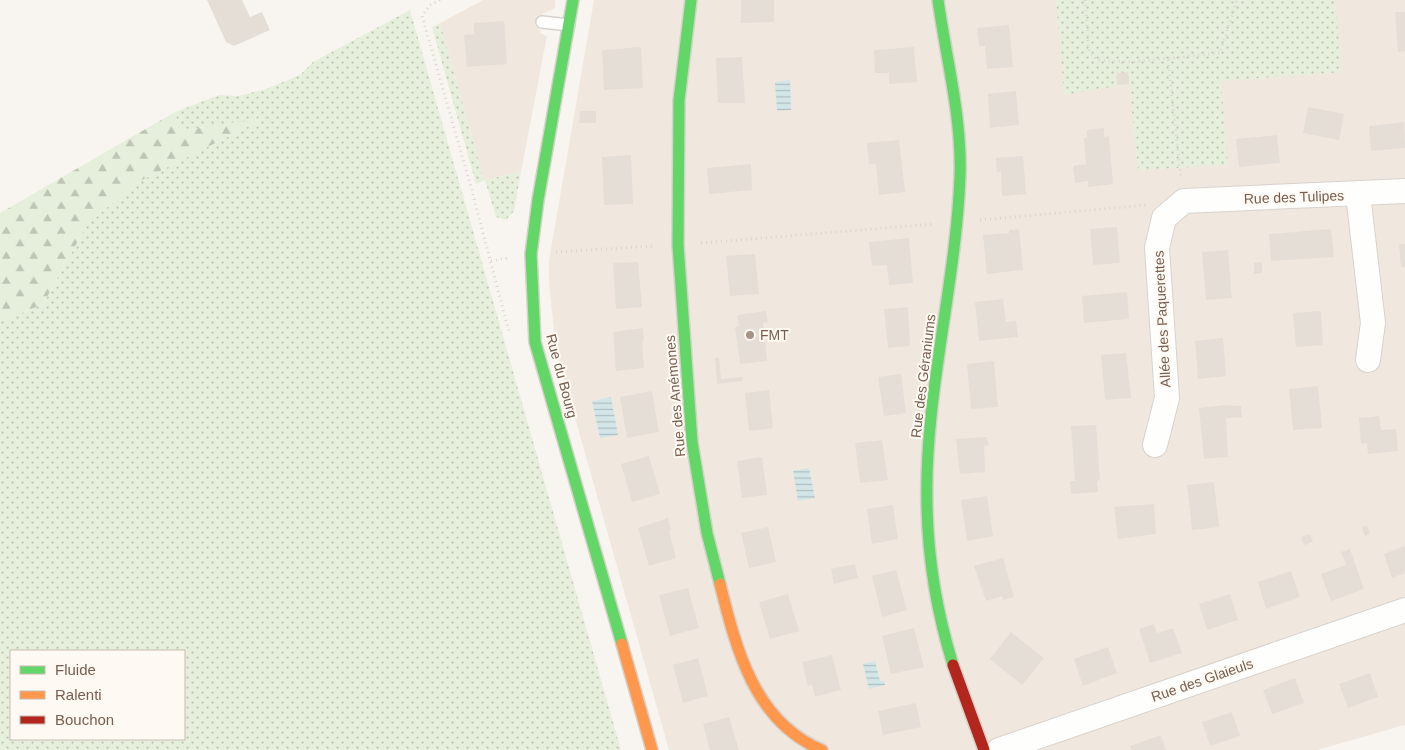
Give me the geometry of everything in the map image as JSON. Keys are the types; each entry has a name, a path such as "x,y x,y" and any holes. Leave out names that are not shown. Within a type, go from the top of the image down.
{"street":[{"name":"Rue du Bourg","path":"573,0 538,200 531,254 535,342 652,750"},
{"name":"Rue des Anémones","path":"691,0 679,100 677,159 678,245 692,442 707,533 743,667 758,693 781,723 810,745 822,750"},
{"name":"Rue des Géraniums","path":"938,0 957,127 960,172 958,222 930,437 927,502 928,551 936,600 952,665 984,750"},
{"name":"Rue des Tulipes","path":"1184,201 1358,194 1405,190"},
{"path":"1358,194 1373,323 1368,360"},
{"name":"Allée des Paquerettes","path":"1155,445 1167,398 1157,248 1164,218 1184,201"},
{"name":"Rue des Glaieuls","path":"999,750 1405,610"}],"lane":[{"path":"542,22 569,25"}],"path":[{"path":"1084,0 1089,51 1097,60 1132,62 1168,60 1220,53 1237,0"},
{"path":"491,261 531,254 678,245 1184,201 1168,60"}],"shaded area":[{"path":"483,0 555,0 555,8 542,14 540,33 547,36 521,172 484,180 440,23"},
{"path":"594,0 1405,0 1405,725 1317,750 669,750 556,351 549,283 549,260"},
{"path":"790,80 791,110 777,111 775,82"},
{"path":"611,397 618,435 600,438 592,401"},
{"path":"809,468 815,498 798,501 793,471"},
{"path":"875,661 880,681 884,681 885,685 869,689 863,664"}],"green space":[{"path":"1056,0 1335,0 1342,72 1221,81 1228,165 1138,170 1129,84 1064,95"},
{"path":"410,10 621,750 0,750 0,322 43,304 88,223 140,181 265,118 179,131 175,112 219,95 238,96 266,89 300,75 313,62"},
{"path":"440,23 484,180 521,172 514,211 506,220 496,217 485,180 476,184 432,27"},
{"path":"175,112 179,131 267,117 140,181 88,223 43,304 0,322 0,213"}],"building":[{"path":"207,0 242,0 250,17 262,12 270,30 234,46 226,42"},
{"path":"741,0 774,0 774,22 741,23"},
{"path":"1395,12 1405,12 1405,51 1398,52"},
{"path":"504,21 507,64 467,67 464,35 474,34 474,23"},
{"path":"1009,25 1013,67 987,69 985,46 979,46 977,28"},
{"path":"641,47 643,88 604,90 602,50"},
{"path":"914,47 917,82 889,84 889,73 875,73 874,50"},
{"path":"742,57 745,103 718,103 716,58"},
{"path":"1128,72 1129,84 1117,85 1117,73"},
{"path":"1016,91 1019,125 990,128 988,94"},
{"path":"1308,107 1344,114 1339,140 1303,133"},
{"path":"580,111 596,111 596,123 579,123"},
{"path":"1404,122 1405,148 1371,151 1369,126"},
{"path":"1104,128 1104,137 1109,136 1113,184 1088,187 1088,181 1075,183 1073,166 1086,164 1084,138 1087,138 1087,130"},
{"path":"1277,135 1280,163 1239,167 1236,139"},
{"path":"899,140 905,192 879,195 876,164 869,164 867,143"},
{"path":"631,155 633,204 604,205 602,157"},
{"path":"1023,156 1026,194 1002,196 1001,172 997,172 996,158"},
{"path":"751,164 752,190 709,194 707,168"},
{"path":"1117,227 1120,263 1093,265 1090,229"},
{"path":"1019,229 1023,270 987,274 983,235 1009,233 1009,230"},
{"path":"1331,229 1334,257 1271,261 1269,234"},
{"path":"909,238 913,283 889,285 887,265 872,266 869,242"},
{"path":"1399,244 1405,244 1405,267 1401,267"},
{"path":"1228,250 1232,298 1206,300 1202,252"},
{"path":"755,254 759,294 730,296 726,256"},
{"path":"638,262 642,307 616,309 613,263"},
{"path":"1262,262 1262,273 1254,274 1254,263"},
{"path":"1127,292 1129,319 1084,323 1082,296"},
{"path":"1003,299 1006,322 1016,321 1018,337 979,341 975,302"},
{"path":"908,307 910,346 888,348 884,309"},
{"name":"FMT","path":"766,311 768,322 763,323 767,361 740,364 735,327 739,326 737,315"},
{"path":"1321,311 1323,345 1296,347 1293,313"},
{"path":"643,328 644,368 616,371 613,332"},
{"path":"1223,338 1226,376 1198,379 1195,341"},
{"path":"1126,353 1131,398 1105,400 1101,355"},
{"path":"715,358 719,358 721,379 742,377 743,381 717,384"},
{"path":"994,361 998,407 971,409 967,364"},
{"path":"901,374 906,413 884,416 878,377"},
{"path":"1318,386 1322,428 1293,430 1289,389"},
{"path":"769,390 773,428 749,431 745,393"},
{"path":"652,391 659,432 627,438 620,397"},
{"path":"1225,405 1241,406 1242,417 1226,418 1228,457 1204,459 1199,408"},
{"path":"1379,416 1381,430 1396,429 1398,451 1368,454 1367,443 1361,444 1359,418"},
{"path":"1096,425 1100,480 1097,481 1098,492 1071,494 1070,481 1075,481 1071,426"},
{"path":"987,437 989,445 984,446 985,472 960,474 956,439"},
{"path":"882,440 888,480 860,483 855,443"},
{"path":"649,456 660,494 632,502 621,464"},
{"path":"762,457 767,495 742,498 737,461"},
{"path":"1214,482 1219,527 1192,530 1187,485"},
{"path":"987,496 993,536 967,541 961,500"},
{"path":"1154,504 1156,534 1118,539 1114,507"},
{"path":"893,505 898,539 872,544 867,509"},
{"path":"668,518 671,530 669,531 676,558 649,566 638,528"},
{"path":"1367,526 1370,534 1365,536 1362,527"},
{"path":"768,527 776,562 749,568 741,533"},
{"path":"1310,534 1313,542 1304,545 1301,537"},
{"path":"1405,546 1405,573 1392,578 1384,554"},
{"path":"1350,549 1364,589 1331,601 1321,574 1346,565 1341,552"},
{"path":"1003,558 1014,597 1003,600 1002,596 986,601 974,566"},
{"path":"855,564 858,578 834,584 831,569"},
{"path":"896,570 907,610 882,617 872,576"},
{"path":"1291,571 1300,597 1266,609 1258,582"},
{"path":"688,588 699,628 670,636 659,595"},
{"path":"788,594 799,631 770,639 759,602"},
{"path":"1230,594 1238,620 1207,630 1199,604"},
{"path":"1154,624 1157,633 1173,628 1182,653 1150,663 1139,629"},
{"path":"914,628 924,667 891,674 882,636"},
{"path":"1011,632 1044,658 1022,685 990,659"},
{"path":"1108,647 1117,673 1083,686 1074,659"},
{"path":"832,655 841,690 815,697 812,685 808,686 802,662"},
{"path":"698,658 708,696 683,703 673,665"},
{"path":"1370,673 1378,697 1348,708 1339,684"},
{"path":"1295,678 1304,703 1272,714 1263,690"},
{"path":"916,703 921,727 883,735 878,711"},
{"path":"1232,712 1240,736 1210,746 1202,722"},
{"path":"729,717 739,750 710,750 703,724"},
{"path":"1161,735 1166,750 1131,750 1130,746"}],"traffic: fast":[{"path":"573,0 538,200 531,254 535,342 622,644"},
{"path":"691,0 679,100 678,245 692,442 707,533 720,584"},
{"path":"938,0 959,132 960,176 953,258 930,423 927,464 927,506 934,586 942,626 953,665"}],"traffic: slow":[{"path":"720,584 741,657 764,702 780,721 799,737 822,750"},
{"path":"622,644 652,750"}],"traffic: jam":[{"path":"953,665 984,750"}],"place":[{"name":"FMT","path":"750,335"}]}
